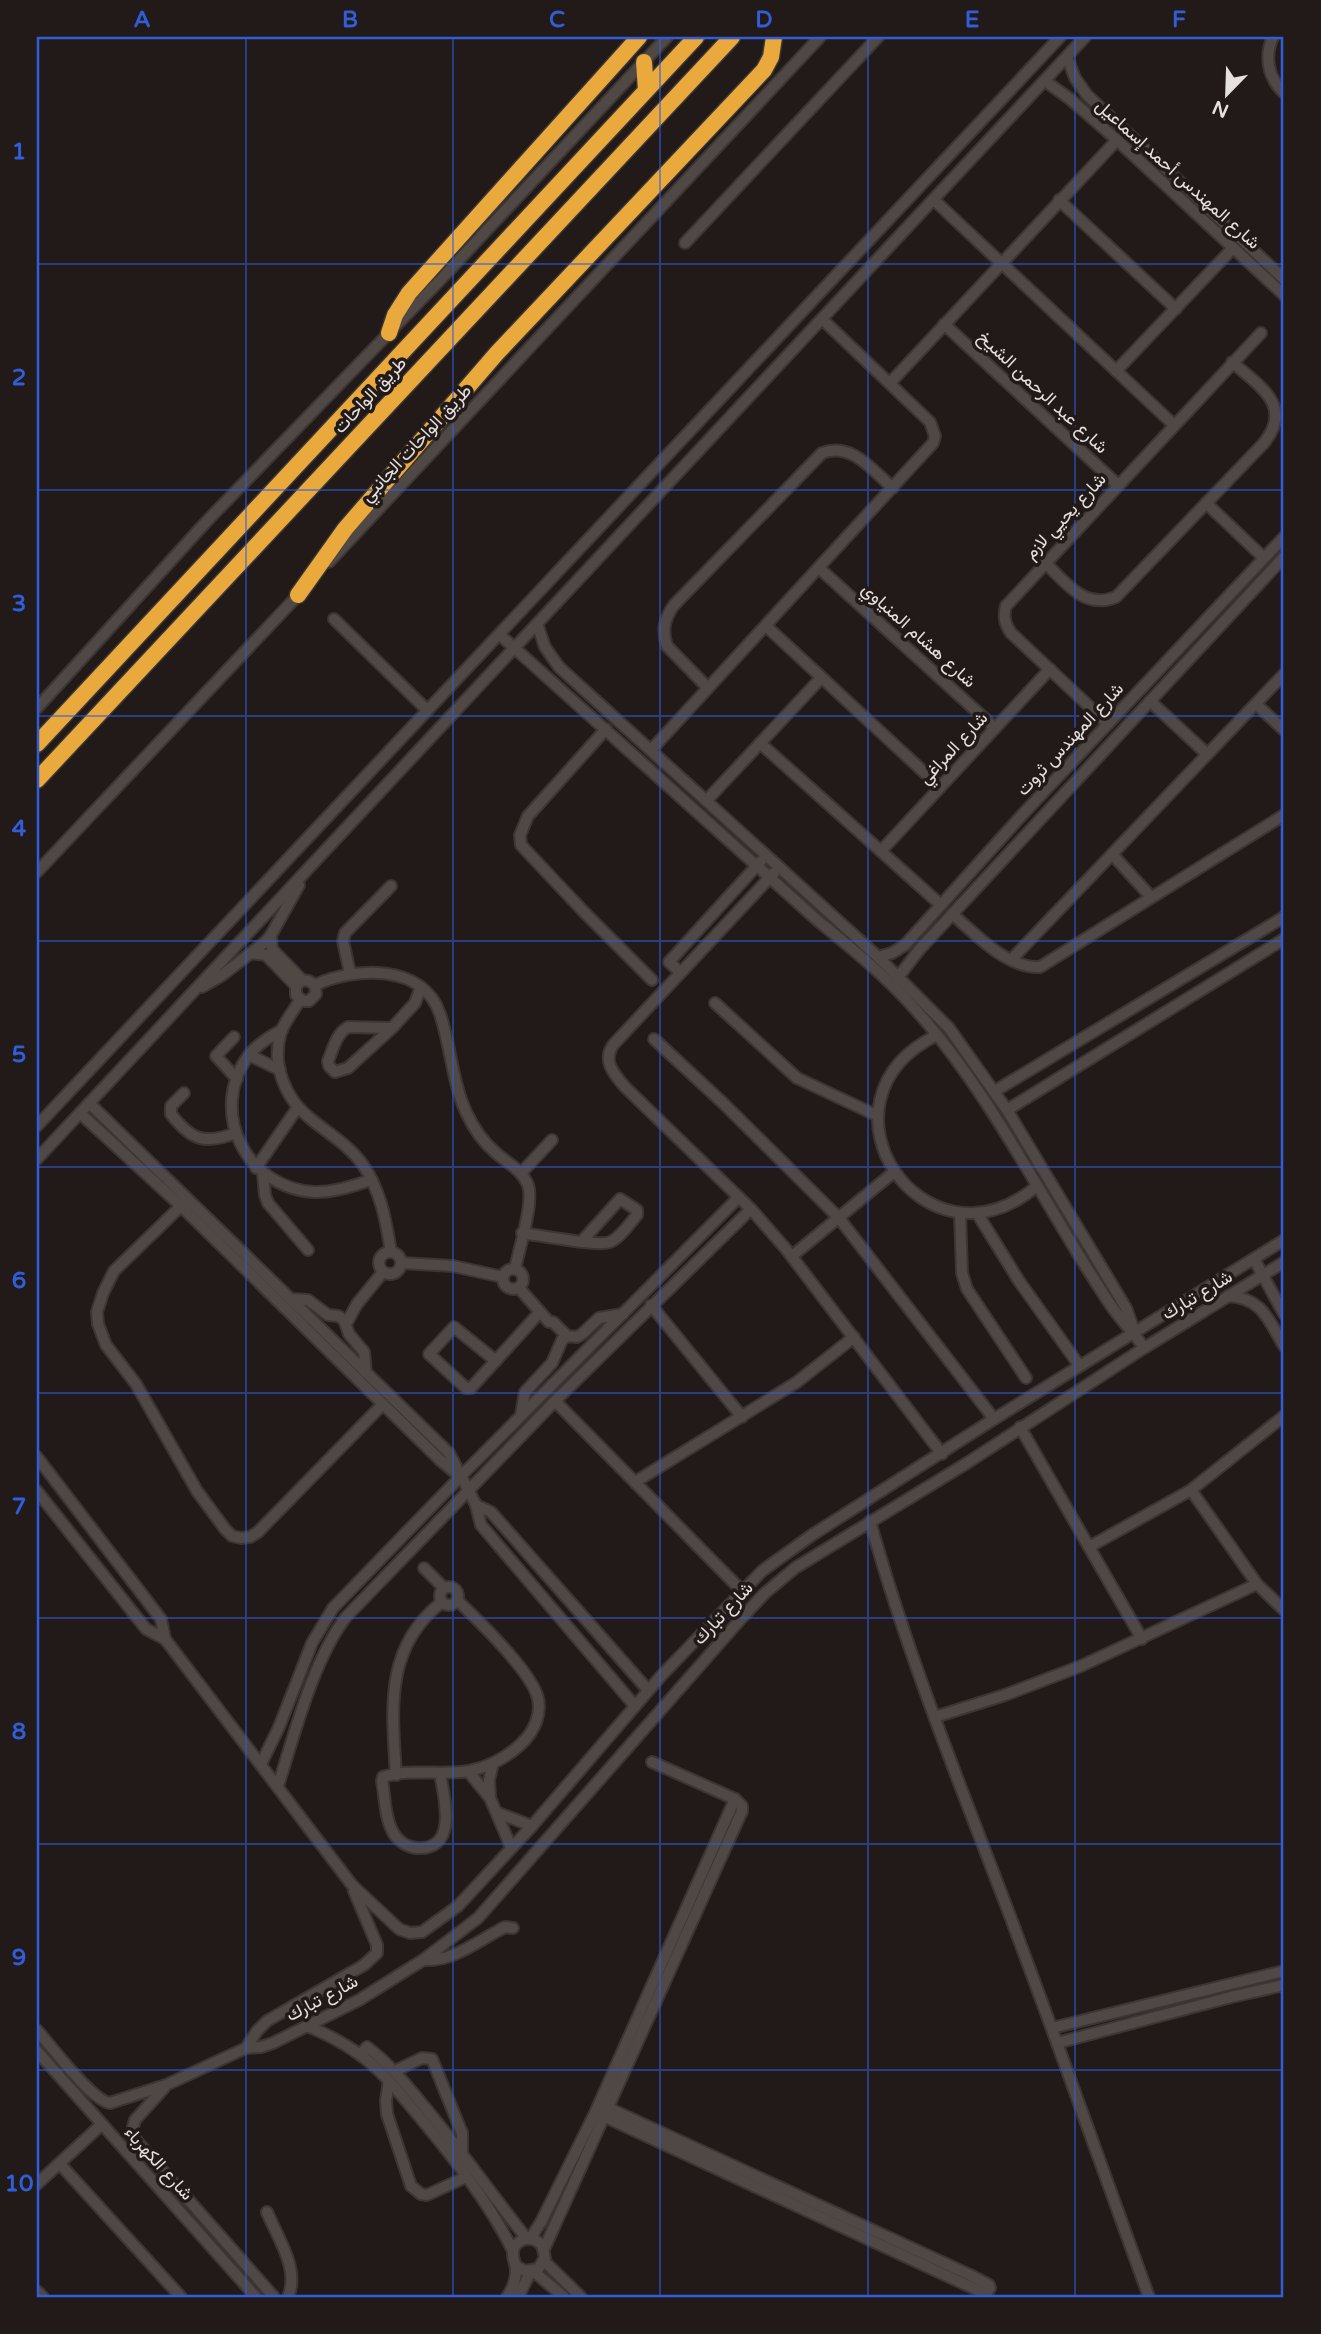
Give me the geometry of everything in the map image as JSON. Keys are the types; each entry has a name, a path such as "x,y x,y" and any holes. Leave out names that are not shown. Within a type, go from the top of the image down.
{"highway":[{"path":"389,333 394,315 404,300 639,37"},
{"name":"طريق الواحات","path":"37,744 696,37"},
{"name":"طريق الواحات","path":"37,780 732,37"},
{"path":"298,595 329,549 375,492 497,353 764,70 771,57 774,37"},
{"path":"643,62 646,90"}],"street":[{"path":"37,708 206,522 389,333 667,37"},
{"name":"طريق الواحات الجانبي","path":"37,872 820,37"},
{"path":"685,243 878,37"},
{"path":"37,1126 1060,37"},
{"path":"37,1159 1085,37"},
{"path":"1273,37 1267,57 1270,74 1284,93"},
{"name":"شارع المهندس أحمد إسماعيل","path":"1067,57 1075,78 1087,95 1284,279"},
{"name":"شارع المهندس أحمد إسماعيل","path":"1045,81 1077,105 1284,295"},
{"path":"1077,105 1087,95"},
{"path":"890,383 1116,141"},
{"path":"934,200 1174,425"},
{"path":"1059,200 1176,309"},
{"path":"1116,371 1233,248"},
{"path":"652,749 929,450 935,436 930,422 822,319"},
{"name":"شارع عبد الرحمن الشيخ","path":"944,324 1118,485"},
{"name":"شارع يحيي لازم","path":"1108,724 1012,633 1004,616 1006,606 1261,333"},
{"path":"1045,563 1084,598 1106,601 1116,597 1263,443 1275,427 1275,407 1271,397 1232,362"},
{"path":"708,688 667,646 664,638 665,620 674,605 822,453 833,449 845,450 893,488"},
{"path":"641,481 658,496"},
{"path":"1206,503 1265,558"},
{"name":"شارع المهندس ثروت","path":"878,957 905,945 1284,537"},
{"name":"شارع المهندس ثروت","path":"895,981 914,955 1284,557"},
{"name":"شارع هشام المنياوي","path":"819,568 995,728"},
{"path":"334,619 427,710"},
{"path":"537,624 545,648 559,667 878,957 937,1035 1037,1186 1118,1316 1135,1332"},
{"path":"765,626 940,787"},
{"path":"500,635 770,877 949,1028 1007,1110 1126,1308 1144,1348"},
{"name":"شارع المراغي","path":"881,851 1050,669"},
{"path":"1011,960 1284,674"},
{"path":"707,800 821,678"},
{"path":"1150,701 1207,754"},
{"path":"1256,704 1284,730"},
{"path":"1122,710 1133,720"},
{"path":"606,729 528,816 520,835 521,845 653,980"},
{"path":"760,743 941,905"},
{"path":"362,780 379,795"},
{"path":"952,914 1011,960 1030,967 1049,963 1284,815"},
{"path":"1112,854 1151,897"},
{"path":"680,972 669,962 767,855"},
{"path":"780,866 613,1045 608,1062 625,1087 751,1209 792,1256 942,1454"},
{"path":"190,994 221,976 271,935 307,870"},
{"path":"350,973 343,941 345,933 391,886"},
{"path":"995,1091 1284,917"},
{"path":"271,935 272,949 299,984"},
{"path":"1007,1110 1284,939"},
{"path":"905,945 914,955"},
{"path":"251,953 265,955 299,984"},
{"path":"315,985 350,973 388,974 405,978 421,987 433,999 440,1013 457,1090 473,1127 493,1151 521,1173 528,1184 529,1194 515,1269"},
{"path":"309,981 315,985 316,994 312,999 300,1000 296,995 299,984 309,981"},
{"path":"392,1028 348,1027 339,1034 328,1066 335,1072 344,1071 392,1028 415,1003 421,987"},
{"path":"300,1000 282,1030 278,1057 284,1085 298,1107 351,1150 372,1180 385,1217 391,1252"},
{"path":"715,1003 797,1078 878,1116"},
{"path":"282,1030 266,1039 249,1055 237,1079 232,1107 236,1133 260,1171 268,1203 308,1250"},
{"path":"937,1035 918,1045 903,1058 890,1074 880,1101 880,1141 894,1172 904,1185 924,1201 960,1213 1002,1208 1026,1196 1037,1186"},
{"path":"234,1037 216,1056 237,1079"},
{"path":"654,1039 839,1218 994,1419"},
{"path":"249,1055 280,1070"},
{"path":"184,1093 171,1106 171,1114 191,1136 208,1140 236,1133"},
{"path":"89,1104 181,1206 440,1460 461,1476"},
{"path":"260,1171 298,1107"},
{"path":"80,1113 158,1178 291,1299 449,1453 476,1505 481,1525 635,1706"},
{"path":"521,1173 552,1140"},
{"path":"260,1171 295,1189 314,1192 332,1191 372,1180"},
{"path":"792,1256 894,1172"},
{"path":"261,1764 322,1625 347,1594 521,1415 739,1198"},
{"path":"522,1233 582,1241 610,1242 637,1215 637,1210 624,1199 620,1199 582,1241"},
{"path":"181,1206 114,1271 97,1312 98,1324 106,1345 136,1384 197,1491 232,1535 250,1537 258,1532 383,1404"},
{"path":"278,1786 308,1693 328,1644 339,1625 360,1600 468,1493 555,1401 751,1209"},
{"path":"960,1213 962,1273 967,1289 1026,1378"},
{"path":"976,1213 1019,1281 1079,1365"},
{"name":"شارع تبارك","path":"352,1885 399,1929 410,1933 422,1932 458,1906 532,1826 661,1676 762,1571 812,1535 1079,1365 1284,1240"},
{"path":"391,1252 399,1256 402,1263 396,1274 389,1275 380,1267 380,1258 391,1252"},
{"path":"1254,1259 1284,1314"},
{"name":"شارع تبارك","path":"37,2030 98,2099 116,2103 166,2085 246,2048 267,2046 359,2000 423,1960 478,1918 732,1628 764,1594 795,1569 1284,1262"},
{"path":"402,1263 453,1266 503,1278"},
{"path":"519,1288 524,1279 522,1274 515,1269 507,1270 503,1278 507,1288 519,1288 550,1322 567,1336 577,1336 601,1318 623,1314"},
{"path":"792,1278 802,1270"},
{"path":"342,1320 383,1272"},
{"path":"1228,1296 1249,1299 1258,1305 1284,1346"},
{"path":"291,1299 308,1300 328,1315 342,1320 349,1334 364,1352 366,1373"},
{"path":"651,1305 742,1418"},
{"path":"496,1361 454,1327 429,1354 469,1389 496,1361 541,1312"},
{"path":"550,1322 558,1346"},
{"path":"521,1415 525,1392 552,1363 558,1346 567,1336"},
{"path":"635,1482 797,1382 855,1338"},
{"path":"561,1376 571,1385"},
{"path":"1036,1393 1047,1409"},
{"path":"555,1401 742,1591"},
{"path":"1089,1547 1191,1490 1284,1416"},
{"path":"1020,1427 1142,1639"},
{"path":"37,1457 161,1619 165,1639"},
{"path":"37,1490 146,1629 165,1639 352,1885"},
{"path":"1191,1490 1257,1584 1284,1610"},
{"path":"476,1505 491,1512 649,1690"},
{"path":"870,1521 882,1566 935,1717 1052,2028 1149,2297"},
{"path":"424,1568 444,1588 454,1588 458,1593 457,1600 452,1605 442,1602"},
{"path":"531,1581 542,1571"},
{"path":"935,1717 1005,1695 1082,1666 1257,1584"},
{"path":"442,1602 440,1595 444,1588"},
{"path":"440,1773 447,1824 443,1834 436,1842 426,1847 415,1848 404,1844 396,1837 391,1827 382,1779 385,1776 468,1771 493,1763 514,1750 532,1730 537,1719 537,1695 529,1680 502,1646 457,1600"},
{"path":"396,1774 393,1712 397,1669 414,1631 442,1602"},
{"path":"718,1615 732,1628"},
{"path":"661,1676 677,1691"},
{"path":"518,2297 544,2255 551,2229 602,2110 740,1816 741,1806 735,1800 652,1762"},
{"path":"490,1798 489,1780 493,1763"},
{"path":"580,1769 595,1783"},
{"path":"468,1771 490,1798 511,1847"},
{"path":"498,1813 532,1826"},
{"name":"شارع تبارك","path":"246,2048 267,2021 364,1965 377,1953 377,1945 352,1885"},
{"path":"423,1960 432,1961 450,1956 505,1927 513,1928"},
{"path":"1052,2028 1284,1971"},
{"path":"1057,2043 1284,1985"},
{"path":"307,2026 363,2051 392,2076 462,2152 487,2189 528,2239 538,2242 544,2255 581,2297"},
{"name":"شارع الكهرباء","path":"37,2052 256,2297"},
{"path":"462,2152 462,2133 432,2059 422,2058 392,2076 386,2100 387,2114 411,2186 427,2195 466,2177"},
{"path":"392,2076 454,2158 513,2251 515,2278 507,2297"},
{"name":"شارع تبارك","path":"135,2120 166,2085"},
{"path":"513,2251 517,2243 528,2239 541,2222 602,2110"},
{"path":"602,2110 980,2280 990,2288 981,2296"},
{"name":"شارع الكهرباء","path":"135,2120 132,2132 138,2144 274,2297"},
{"path":"37,2184 101,2125"},
{"path":"60,2164 181,2297"},
{"path":"267,2212 291,2267 292,2287 288,2297"},
{"path":"516,2266 532,2271 564,2297"},
{"path":"37,2291 43,2297"}]}
